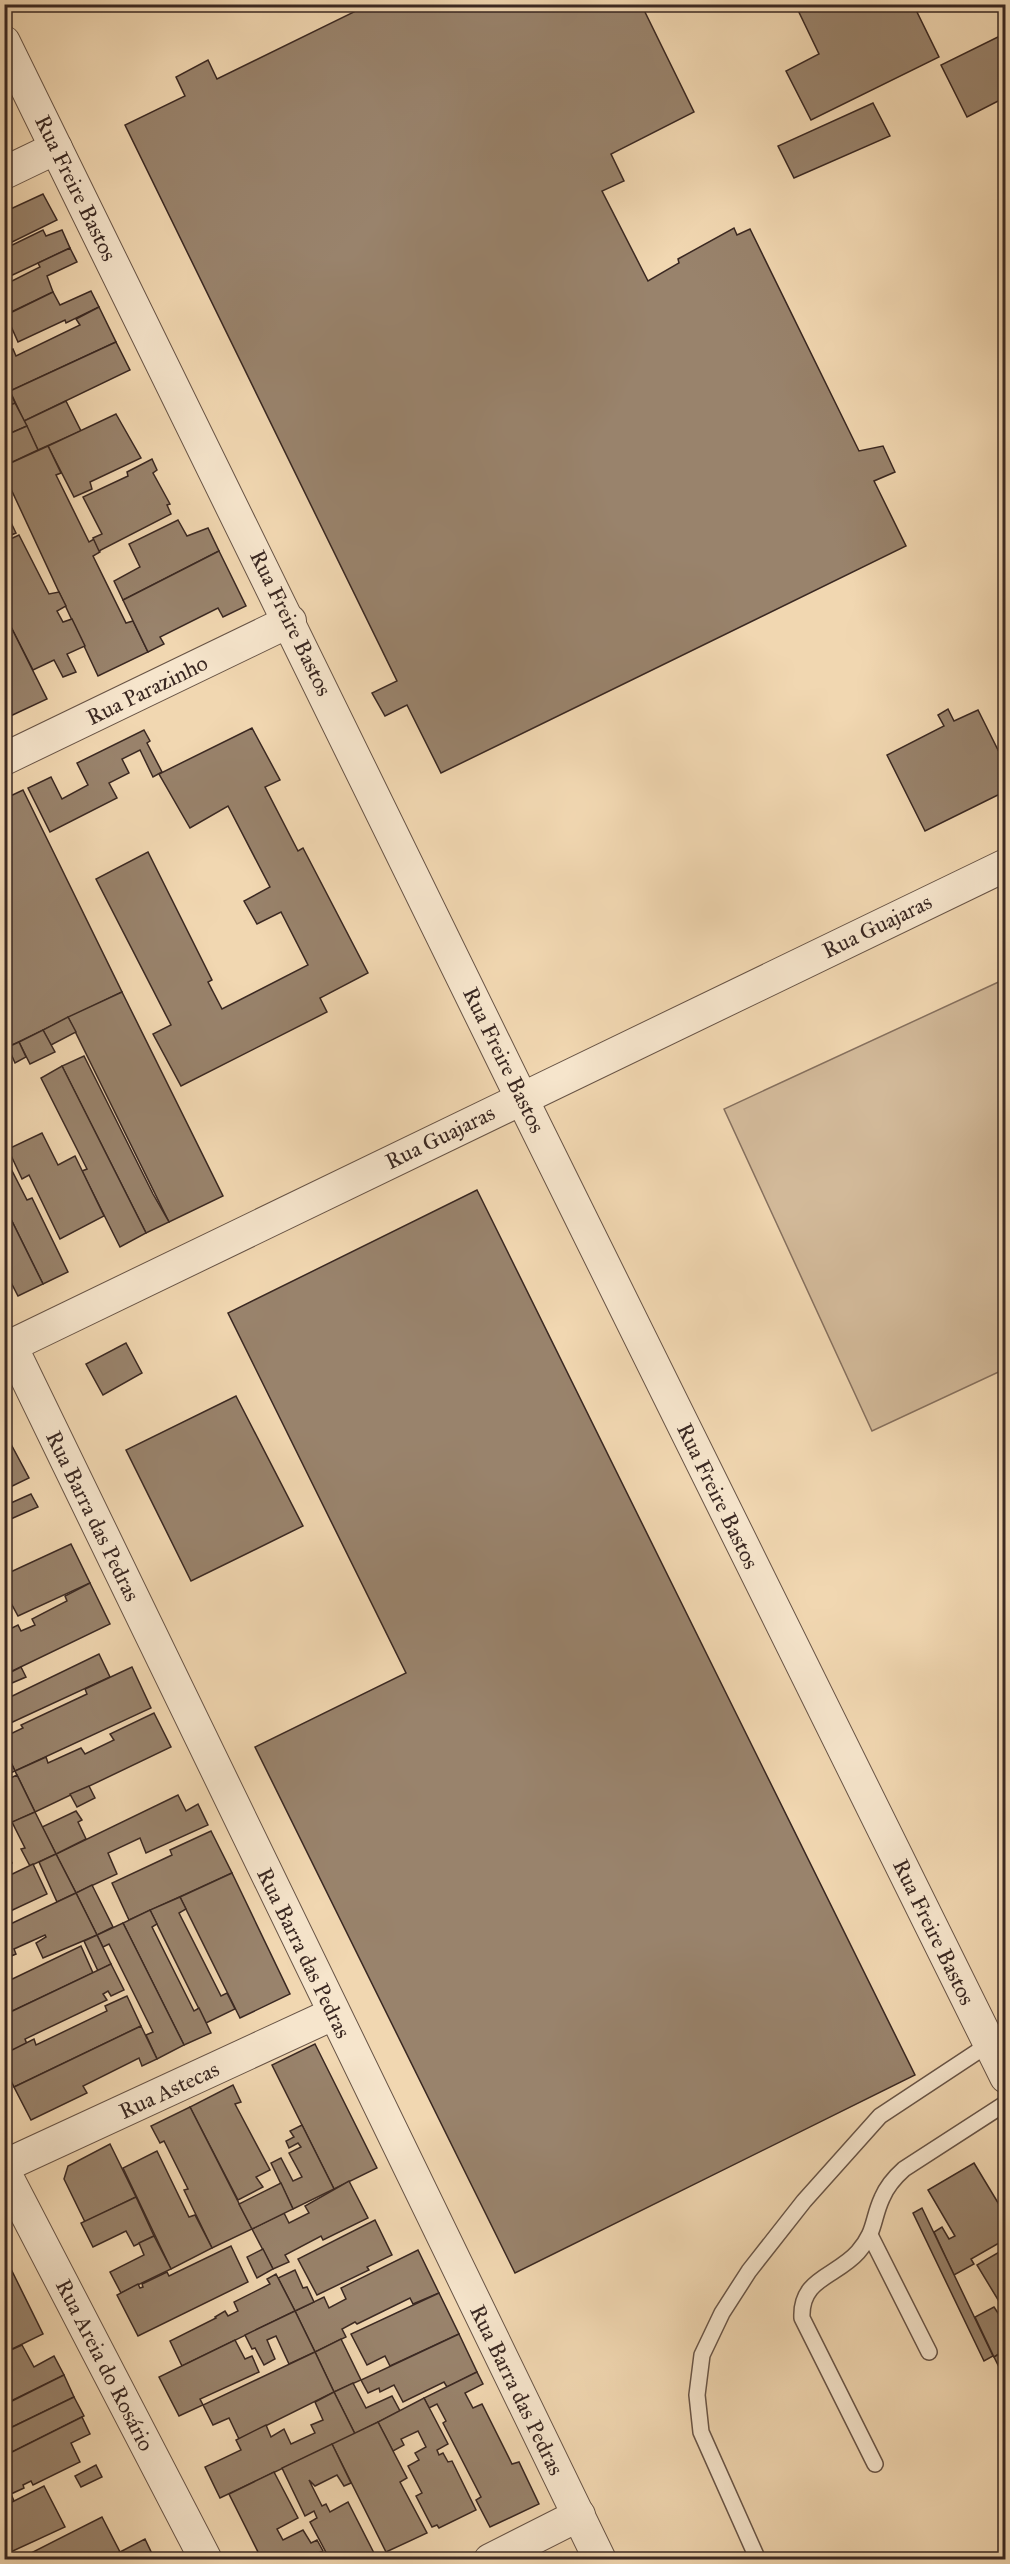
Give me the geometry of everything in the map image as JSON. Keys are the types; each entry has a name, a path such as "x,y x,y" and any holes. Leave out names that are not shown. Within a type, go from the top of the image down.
{"street":[{"name":"Rua Freire Bastos","path":"4,42 1005,2077"},
{"path":"4,173 56,148"},
{"name":"Rua Parazinho","path":"4,759 290,621"},
{"name":"Rua Guajaras","path":"8,1347 1005,865"},
{"name":"Rua Barra das Pedras","path":"8,1347 600,2559"},
{"name":"Rua Astecas","path":"4,2169 333,2014"},
{"name":"Rua Areia do Rosário","path":"4,2169 206,2559"},
{"path":"490,2559 579,2515"}],"lane":[{"path":"758,2559 701,2432 697,2395 702,2355 722,2313 749,2271 804,2201 880,2116 989,2044"},
{"path":"875,2464 802,2318 805,2294 855,2255 871,2237 882,2198 892,2181 904,2169 1005,2103"},
{"path":"871,2237 929,2352"}],"shaded area":[{"path":"1005,979 1005,1369 872,1431 724,1109"}],"building":[{"path":"351,4 641,4 694,112 611,154 624,181 602,191 648,281 679,263 678,259 734,228 737,235 750,229 859,451 883,446 895,472 874,481 906,546 441,773 407,705 385,716 372,693 397,681 125,125 185,96 176,77 208,60 217,79 354,12"},
{"path":"795,4 933,4 917,12 939,57 811,120 786,71 819,54"},
{"path":"1006,33 1006,97 967,117 941,65"},
{"path":"873,103 890,136 794,178 778,146"},
{"path":"43,194 57,220 4,246 4,212"},
{"path":"43,230 46,236 62,230 70,248 4,279 4,249"},
{"path":"70,248 77,262 47,276 53,292 5,315 4,285 40,267 38,263"},
{"path":"91,291 99,307 18,342 6,315 53,292 60,305"},
{"path":"99,307 116,342 10,391 4,380 4,353 13,349 16,356 80,325 76,319"},
{"path":"4,337 10,350 4,353"},
{"path":"116,342 130,370 24,421 10,391"},
{"path":"4,380 15,403 4,408"},
{"path":"66,401 81,431 38,450 24,421"},
{"path":"15,403 27,426 4,436 4,408"},
{"path":"116,414 141,458 90,482 92,489 74,497 48,446"},
{"path":"27,426 38,450 4,466 4,436"},
{"path":"48,446 61,473 56,475 89,542 94,539 100,552 93,556 126,623 133,621 148,652 98,676 4,474 4,466"},
{"path":"152,459 157,470 153,473 170,504 167,505 171,514 99,551 93,538 102,534 83,497 128,476 127,472"},
{"path":"4,474 11,489 4,492"},
{"path":"4,508 16,533 4,538"},
{"path":"178,520 187,536 208,528 219,551 123,600 114,581 140,567 129,544"},
{"path":"19,535 49,594 59,592 66,606 57,611 63,622 72,619 85,646 67,654 76,672 63,677 54,660 33,670 4,613 4,542"},
{"path":"219,551 246,606 223,617 218,608 160,637 164,644 148,652 123,600"},
{"path":"4,613 47,699 4,719"},
{"path":"948,709 954,721 978,710 1006,766 1006,791 925,831 887,755 944,726 938,715"},
{"path":"252,728 280,780 265,787 298,851 303,848 368,973 320,998 327,1012 181,1086 153,1034 171,1025 96,879 148,852 212,980 208,982 222,1009 308,965 281,912 257,924 244,901 270,887 228,806 190,828 159,774"},
{"path":"144,730 150,741 147,743 162,772 153,777 140,750 122,759 129,773 109,783 117,798 50,832 28,788 51,777 62,799 88,785 77,763"},
{"path":"23,790 122,992 4,1049 4,799"},
{"path":"122,992 223,1196 169,1222 68,1017"},
{"path":"68,1017 76,1032 51,1045 43,1030"},
{"path":"43,1030 55,1052 30,1064 19,1042"},
{"path":"19,1042 26,1057 15,1063 8,1047"},
{"path":"84,1056 169,1222 146,1233 62,1066"},
{"path":"62,1066 146,1233 120,1247 82,1171 87,1169 41,1078"},
{"path":"42,1133 58,1165 75,1156 104,1216 60,1239 29,1175 22,1179 8,1149"},
{"path":"4,1155 27,1200 32,1198 68,1272 43,1284 4,1205"},
{"path":"477,1190 915,2075 515,2273 255,1747 406,1673 228,1313"},
{"path":"4,1205 43,1284 18,1296 4,1269 4,1266 9,1264 4,1256"},
{"path":"4,1269 10,1280 4,1283"},
{"path":"126,1343 142,1373 103,1395 86,1364"},
{"path":"236,1396 303,1526 191,1581 126,1450"},
{"path":"4,1431 29,1478 4,1490"},
{"path":"31,1494 38,1507 4,1522 4,1506"},
{"path":"71,1544 90,1583 18,1616 4,1590 4,1575"},
{"path":"90,1583 110,1624 4,1675 4,1632 18,1625 21,1631 35,1625 32,1619 67,1601 65,1596"},
{"path":"99,1654 110,1677 4,1726 4,1700"},
{"path":"21,1667 26,1677 12,1683 7,1674"},
{"path":"132,1667 151,1708 15,1771 4,1748 4,1737 23,1728 21,1725 87,1694 85,1689"},
{"path":"154,1713 171,1747 35,1812 15,1771 46,1757 48,1763 81,1748 85,1754 114,1740 110,1734"},
{"path":"4,1748 15,1771 4,1776"},
{"path":"17,1775 35,1812 4,1826 4,1781"},
{"path":"89,1786 95,1798 77,1807 70,1794"},
{"path":"178,1795 186,1811 198,1804 208,1825 146,1853 140,1838 108,1853 117,1874 76,1893 56,1854"},
{"path":"76,1811 82,1820 78,1822 86,1839 56,1854 42,1827"},
{"path":"35,1812 56,1854 30,1866 21,1849 25,1848 12,1822"},
{"path":"211,1831 232,1873 129,1920 112,1883 172,1855 170,1850"},
{"path":"4,1848 12,1863 4,1867"},
{"path":"56,1854 76,1893 57,1902 39,1862"},
{"path":"33,1864 47,1894 4,1914 4,1878"},
{"path":"232,1873 290,1994 240,2018 180,1897"},
{"path":"92,1885 113,1927 97,1935 76,1893"},
{"path":"76,1893 97,1935 43,1958 36,1943 46,1937 45,1935 14,1949 16,1954 4,1959 4,1927"},
{"path":"180,1897 186,1909 179,1913 221,1996 227,1993 235,2009 206,2023 150,1910"},
{"path":"150,1910 157,1924 152,1927 194,2011 199,2008 211,2033 184,2045 123,1923"},
{"path":"123,1923 184,2045 157,2059 146,2035 153,2032 109,1944 103,1947 97,1935"},
{"path":"97,1935 111,1964 98,1971 84,1941"},
{"path":"81,1946 93,1973 4,2015 4,1983"},
{"path":"111,1964 124,1990 111,1996 108,1991 103,1994 107,2000 25,2039 27,2044 4,2054 4,2015"},
{"path":"127,1996 141,2026 14,2087 4,2066 4,2054 34,2039 36,2045 107,2011 105,2006"},
{"path":"141,2026 157,2059 142,2066 139,2058 83,2086 87,2093 31,2120 14,2087"},
{"path":"315,2044 377,2168 334,2189 272,2065"},
{"path":"233,2085 241,2102 235,2104 270,2170 256,2177 263,2187 238,2200 190,2107"},
{"path":"190,2107 252,2229 212,2248 184,2190 188,2189 164,2141 160,2143 151,2126"},
{"path":"302,2125 334,2189 293,2209 271,2163 281,2158 293,2181 302,2177 289,2153 301,2147 298,2143 289,2148 286,2141 294,2137 290,2131"},
{"path":"110,2144 136,2197 85,2222 64,2179 68,2166"},
{"path":"157,2151 189,2217 195,2215 212,2248 171,2269 123,2168"},
{"path":"974,2163 1006,2216 1006,2239 971,2259 974,2264 954,2275 934,2232 942,2227 949,2239 955,2236 928,2190"},
{"path":"349,2181 368,2218 323,2240 321,2236 285,2255 289,2262 273,2269 252,2229 284,2213 289,2223 309,2213 305,2206"},
{"path":"281,2183 293,2209 252,2229 239,2204"},
{"path":"136,2197 154,2236 134,2246 126,2231 93,2247 81,2223"},
{"path":"922,2208 993,2356 984,2361 913,2213"},
{"path":"375,2220 392,2255 367,2267 369,2270 317,2295 298,2259"},
{"path":"154,2236 171,2269 121,2293 110,2272 144,2255 139,2243"},
{"path":"231,2246 248,2282 138,2336 117,2295 138,2284 140,2288 143,2287 142,2284 167,2272 169,2276"},
{"path":"1006,2248 1006,2313 977,2265"},
{"path":"263,2249 273,2269 257,2278 247,2257"},
{"path":"418,2250 439,2293 413,2304 410,2298 357,2324 355,2322 342,2329 346,2337 315,2352 295,2311 324,2297 329,2308 346,2299 341,2288"},
{"path":"11,2269 43,2334 4,2353 4,2272"},
{"path":"295,2270 303,2288 307,2287 314,2302 295,2311 278,2278"},
{"path":"276,2274 295,2311 182,2366 170,2341 216,2318 225,2311 228,2316 238,2311 234,2302 270,2284 267,2279"},
{"path":"439,2293 459,2334 390,2366 385,2356 367,2365 351,2334"},
{"path":"994,2307 1006,2325 1006,2350 994,2357 975,2317"},
{"path":"295,2311 315,2352 289,2364 276,2336 267,2340 275,2359 264,2365 245,2335"},
{"path":"459,2334 477,2372 447,2387 444,2382 403,2402 394,2385 380,2392 379,2388 368,2393 361,2380"},
{"path":"341,2339 361,2380 334,2392 315,2352"},
{"path":"235,2340 245,2359 252,2356 259,2372 200,2399 203,2405 179,2416 159,2377"},
{"path":"22,2345 34,2367 54,2356 64,2375 11,2401 7,2391 4,2392 4,2353"},
{"path":"1005,2350 1006,2378 1005,2379 994,2357"},
{"path":"315,2352 334,2392 239,2439 229,2418 213,2425 203,2405"},
{"path":"477,2372 483,2384 465,2393 473,2408 482,2404 512,2464 519,2462 539,2504 490,2527 476,2500 481,2497 443,2423 446,2421 437,2404 429,2408 424,2398"},
{"path":"64,2375 74,2397 4,2431 4,2405"},
{"path":"353,2383 366,2408 392,2396 400,2411 355,2434 334,2392"},
{"path":"334,2392 355,2434 220,2498 205,2467 241,2450 236,2440 266,2425 271,2437 284,2429 291,2444 315,2433 311,2425 323,2420 315,2402"},
{"path":"74,2397 84,2416 4,2456 4,2431"},
{"path":"424,2398 448,2444 437,2450 439,2455 443,2453 448,2462 452,2461 476,2510 439,2528 437,2525 432,2527 416,2496 422,2493 408,2466 419,2460 415,2453 426,2447 418,2431 401,2439 404,2445 393,2451 378,2422"},
{"path":"82,2417 90,2434 71,2443 80,2462 33,2485 31,2481 23,2485 24,2488 11,2494 14,2501 4,2506 4,2456"},
{"path":"378,2422 407,2478 400,2482 427,2533 386,2552 332,2444"},
{"path":"332,2444 351,2483 344,2486 337,2475 315,2486 309,2480 322,2506 326,2504 330,2512 348,2502 376,2557 372,2560 330,2560 310,2522 317,2518 314,2511 305,2516 282,2468"},
{"path":"96,2465 102,2477 81,2487 75,2476"},
{"path":"274,2472 298,2518 277,2529 283,2540 303,2530 311,2543 317,2540 323,2551 316,2554 319,2560 262,2560 229,2494"},
{"path":"44,2486 65,2527 4,2555 4,2506"},
{"path":"102,2517 120,2552 104,2560 30,2560 27,2555"},
{"path":"145,2539 155,2560 104,2560 120,2552"},
{"path":"563,2553 566,2560 549,2560"}]}
